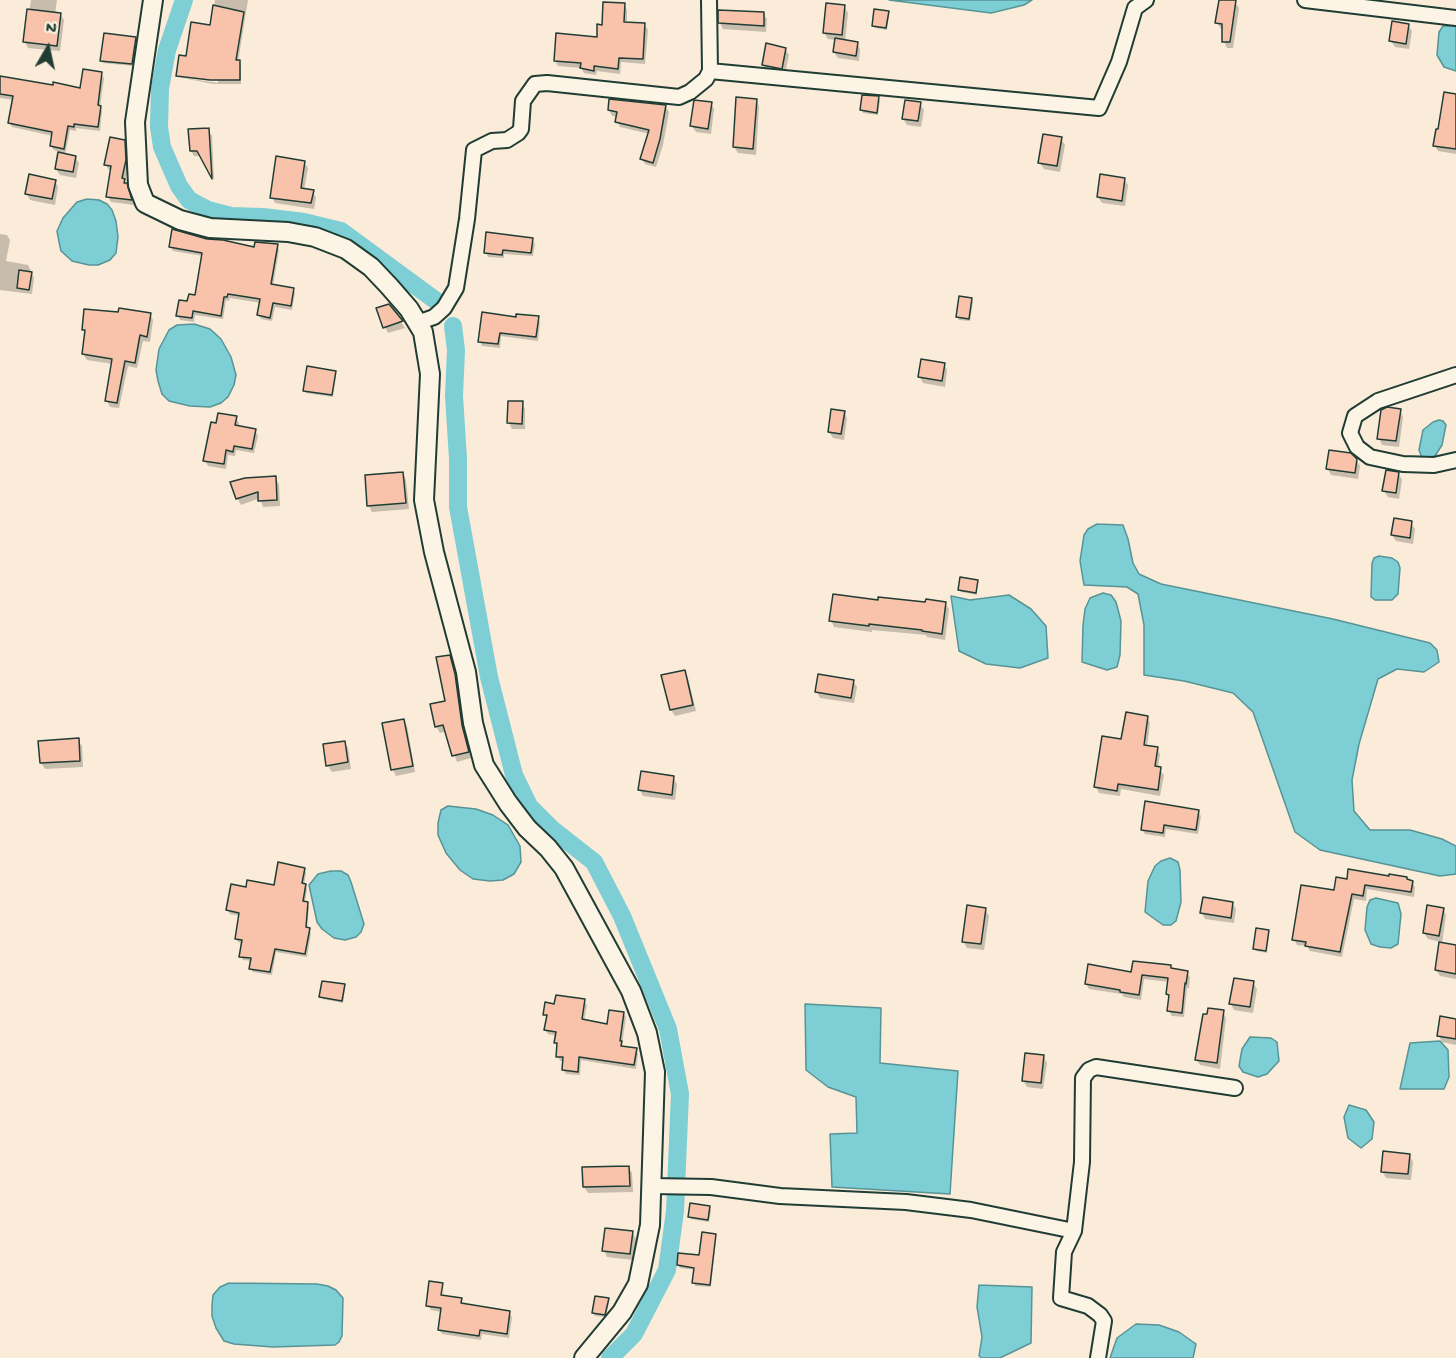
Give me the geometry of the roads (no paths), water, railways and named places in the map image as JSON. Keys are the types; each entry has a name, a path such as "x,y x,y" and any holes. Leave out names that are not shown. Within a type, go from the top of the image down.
{"street":[{"path":"153,0 135,122 138,185 145,203 180,219 210,228 288,232 315,237 346,249 377,273 409,309 423,332 430,374 424,500 434,552 466,672 473,723 484,765 507,804 564,868 631,991 647,1033 656,1072 650,1225 638,1284 622,1312 584,1358"},
{"path":"417,323 434,317 444,308 456,288 467,219 474,150 492,141 507,140 519,134 523,101 535,84 547,83 679,97 698,86 710,71 710,0"},
{"path":"710,71 1099,108 1119,62 1135,8 1146,0"},
{"path":"1305,0 1456,18"},
{"path":"1456,375 1378,402 1356,416 1350,433 1358,447 1370,456 1403,464 1434,465 1456,460"},
{"path":"1098,1358 1104,1321 1088,1306 1061,1298 1064,1252 1074,1231 1082,1162 1083,1078 1089,1070 1096,1067 1234,1088"},
{"path":"651,1186 711,1187 780,1196 906,1202 971,1210 1074,1231"}],"water":[{"path":"889,0 1032,0 1024,5 991,13"},
{"path":"1443,26 1456,26 1456,71 1444,67 1437,55 1439,32"},
{"path":"87,199 99,200 107,204 116,221 118,237 116,253 110,260 98,265 72,261 61,251 57,231 63,218 77,202"},
{"path":"194,324 210,329 221,339 231,357 236,375 228,397 221,403 210,407 190,406 169,401 162,394 158,381 156,370 159,349 169,330 177,325"},
{"path":"1439,420 1446,425 1442,445 1435,456 1422,458 1419,450 1423,430"},
{"path":"1097,524 1123,525 1133,563 1139,574 1161,584 1333,619 1430,643 1437,650 1439,662 1424,672 1397,669 1378,679 1359,744 1352,780 1354,811 1370,830 1410,830 1442,839 1456,846 1456,874 1440,876 1320,850 1295,832 1253,712 1233,693 1184,681 1144,675 1144,625 1138,594 1127,587 1084,585 1080,561 1084,535 1088,529"},
{"path":"1379,556 1392,558 1398,562 1400,568 1398,594 1392,600 1375,600 1371,597 1372,563 1374,558"},
{"path":"1103,593 1111,595 1116,602 1121,621 1120,655 1117,667 1107,670 1082,662 1085,609 1090,598"},
{"path":"1009,595 1031,609 1046,626 1048,658 1020,668 986,664 959,651 951,596 970,600"},
{"path":"448,806 476,809 493,815 508,825 520,846 521,862 514,874 503,880 490,881 473,879 460,870 446,853 438,835 441,810"},
{"path":"1170,858 1178,862 1180,870 1181,902 1176,921 1171,925 1163,925 1145,912 1148,881 1155,866"},
{"path":"341,871 348,875 351,882 364,924 356,937 345,940 334,938 317,922 309,885 318,874"},
{"path":"1376,898 1398,903 1401,914 1398,944 1391,948 1371,944 1365,930 1367,907 1370,900"},
{"path":"805,1004 881,1008 880,1063 958,1071 950,1194 832,1187 830,1134 857,1133 856,1097 828,1087 806,1070"},
{"path":"1250,1037 1271,1038 1277,1042 1279,1061 1267,1074 1258,1077 1243,1072 1239,1066 1242,1049"},
{"path":"1440,1041 1448,1050 1449,1077 1444,1089 1400,1089 1410,1043"},
{"path":"1349,1105 1366,1110 1374,1122 1372,1139 1361,1148 1348,1138 1344,1117"},
{"path":"229,1283 317,1284 336,1290 343,1298 342,1336 339,1342 335,1345 273,1347 224,1341 212,1316 212,1305 213,1295 220,1287"},
{"path":"979,1285 1032,1287 1031,1343 1000,1358 979,1356 982,1337 977,1307"},
{"path":"1136,1324 1159,1325 1179,1332 1196,1344 1193,1358 1110,1358 1117,1338"}],"waterway":[{"path":"184,0 167,50 160,88 159,127 162,147 179,186 189,200 208,210 231,216 304,222 341,231 435,300"},
{"path":"453,326 456,350 454,396 458,507 489,677 514,775 529,806 552,829 594,862 622,916 668,1029 680,1094 675,1211 667,1270 634,1334 610,1358"}]}
